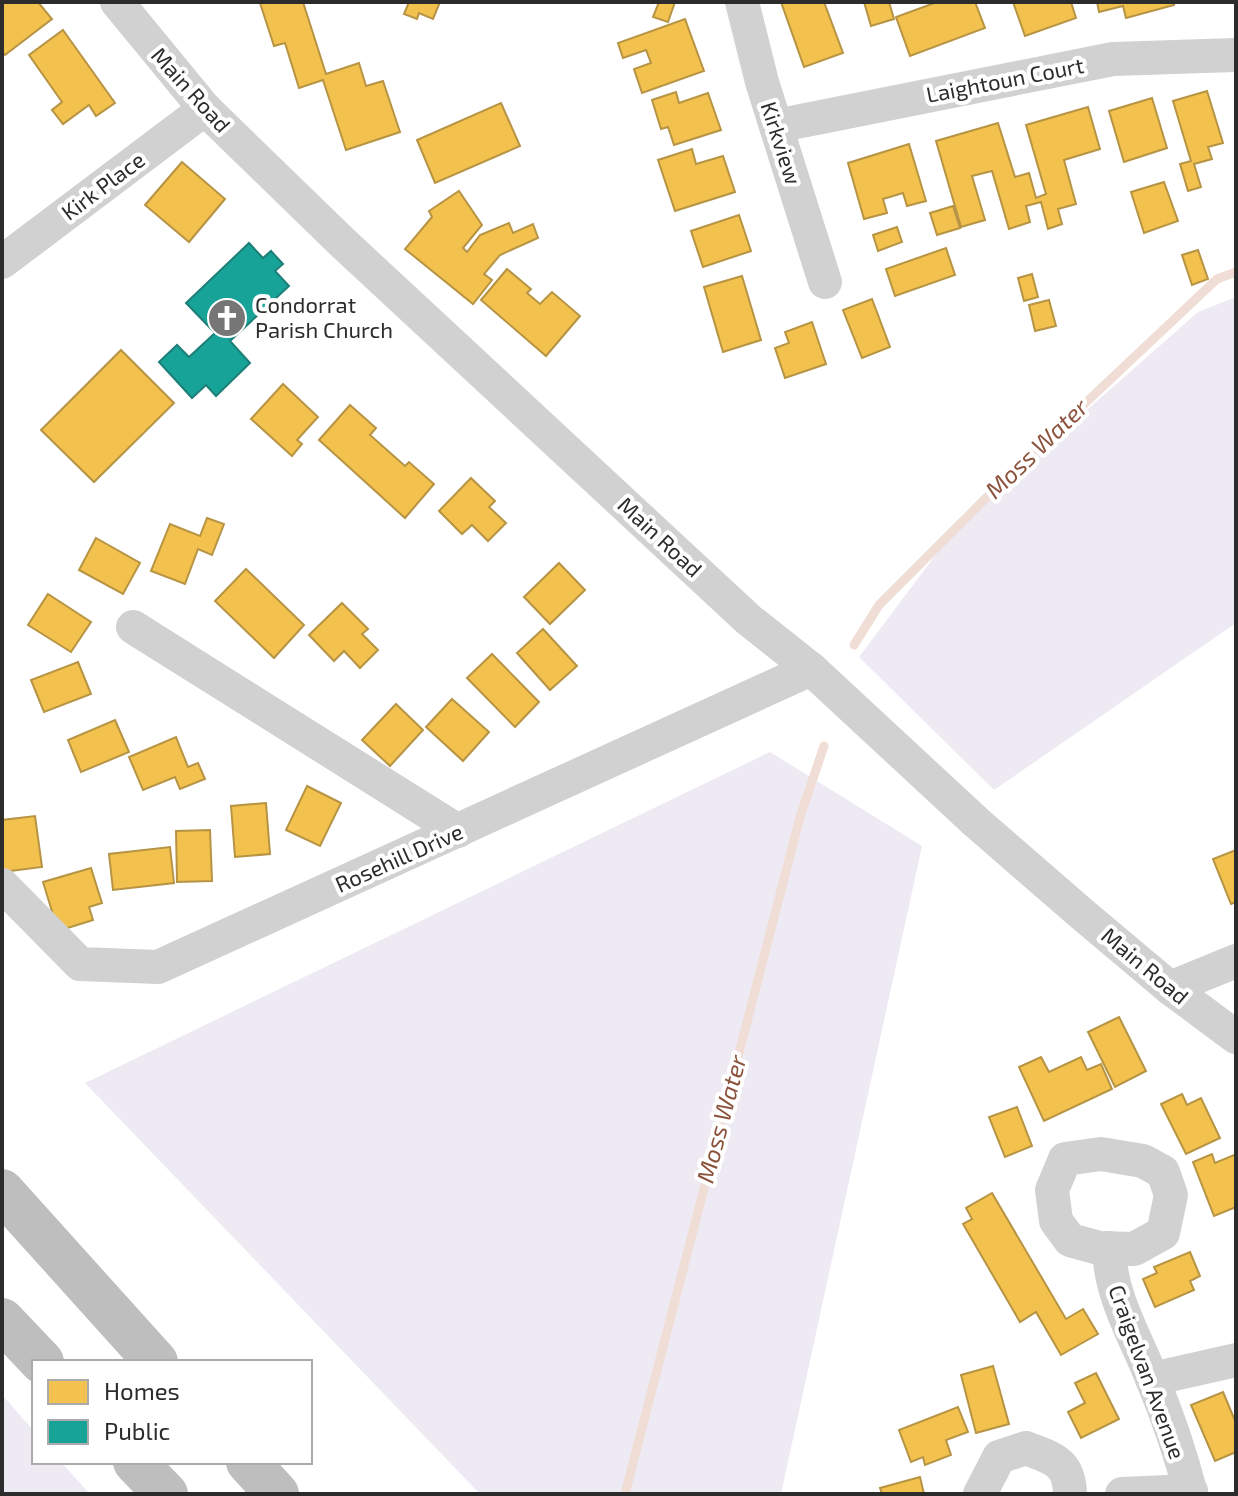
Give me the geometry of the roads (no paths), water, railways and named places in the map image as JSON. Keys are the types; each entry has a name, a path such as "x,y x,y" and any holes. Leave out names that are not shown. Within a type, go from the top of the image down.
{"highway":[{"path":"2,1191 154,1360"},
{"path":"2,1320 40,1360"},
{"path":"137,1464 166,1494"},
{"path":"250,1464 277,1494"}],"street":[{"name":"Main Road","path":"117,2 205,109 343,243 749,620 811,669 976,822 1170,988 1236,1037"},
{"name":"Kirkview","path":"742,2 762,82 825,282"},
{"name":"Laightoun Court","path":"776,126 1113,59 1236,55"},
{"name":"Kirk Place","path":"2,262 205,109"},
{"path":"133,627 458,831"},
{"name":"Rosehill Drive","path":"2,885 80,964 158,967 811,669"},
{"path":"1170,988 1236,961"},
{"name":"Craigelvan Avenue","path":"1109,1248 1109,1270 1120,1305 1152,1379 1191,1492"},
{"path":"1152,1379 1236,1360"},
{"path":"980,1494 999,1457 1026,1448 1058,1461 1070,1478 1070,1494"},
{"path":"1122,1494 1191,1492"}],"waterway":[{"name":"Moss Water","path":"854,645 879,605 1010,474 1217,279 1236,272"},
{"name":"Moss Water","path":"625,1494 800,817 824,746"}],"place":[{"name":"Condorrat Parish Church","path":"227,318"}]}
